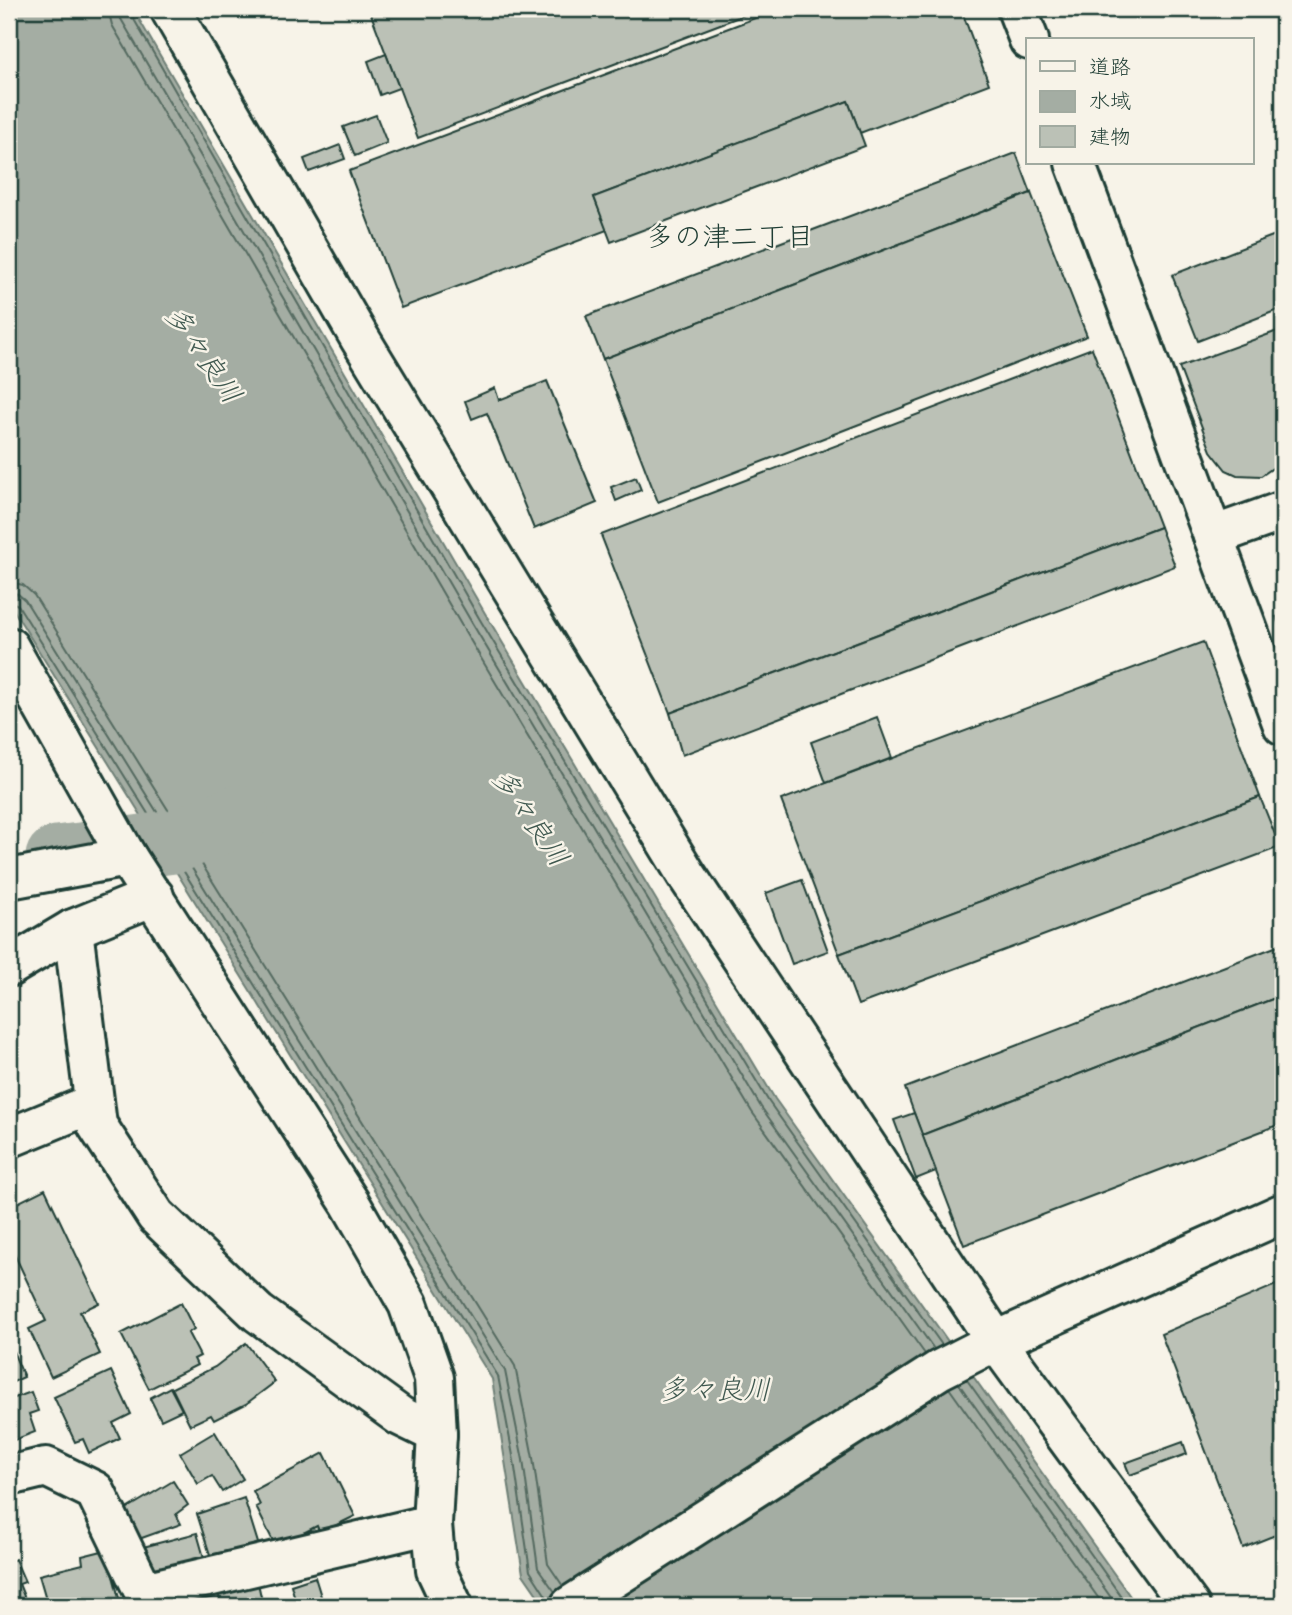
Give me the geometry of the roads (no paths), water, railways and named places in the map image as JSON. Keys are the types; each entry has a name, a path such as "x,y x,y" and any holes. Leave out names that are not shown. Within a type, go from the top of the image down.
{"street":[{"path":"170,9 359,337 686,874 996,1341 1190,1606"},
{"path":"1017,9 1028,38"},
{"path":"1075,164 1283,725"},
{"path":"1213,536 1283,511"},
{"path":"9,647 127,857 350,1203 408,1304 434,1378 437,1434 432,1524 436,1570 453,1606"},
{"path":"9,879 127,857"},
{"path":"9,967 73,929 154,896"},
{"path":"73,929 97,1125 156,1216 258,1312 400,1416 437,1434"},
{"path":"9,1138 94,1103"},
{"path":"570,1606 939,1370 996,1341 1283,1213"},
{"path":"9,1476 46,1467 95,1491 144,1592 432,1524"}],"water":[{"name":"多々良川","path":"9,9 133,9 486,615 775,1099 1137,1606 545,1606 523,1574 492,1379 9,603"}],"waterway":[{"path":"57,857 174,842 238,816"}],"district":[{"name":"多の津二丁目","path":"730,236"}]}
